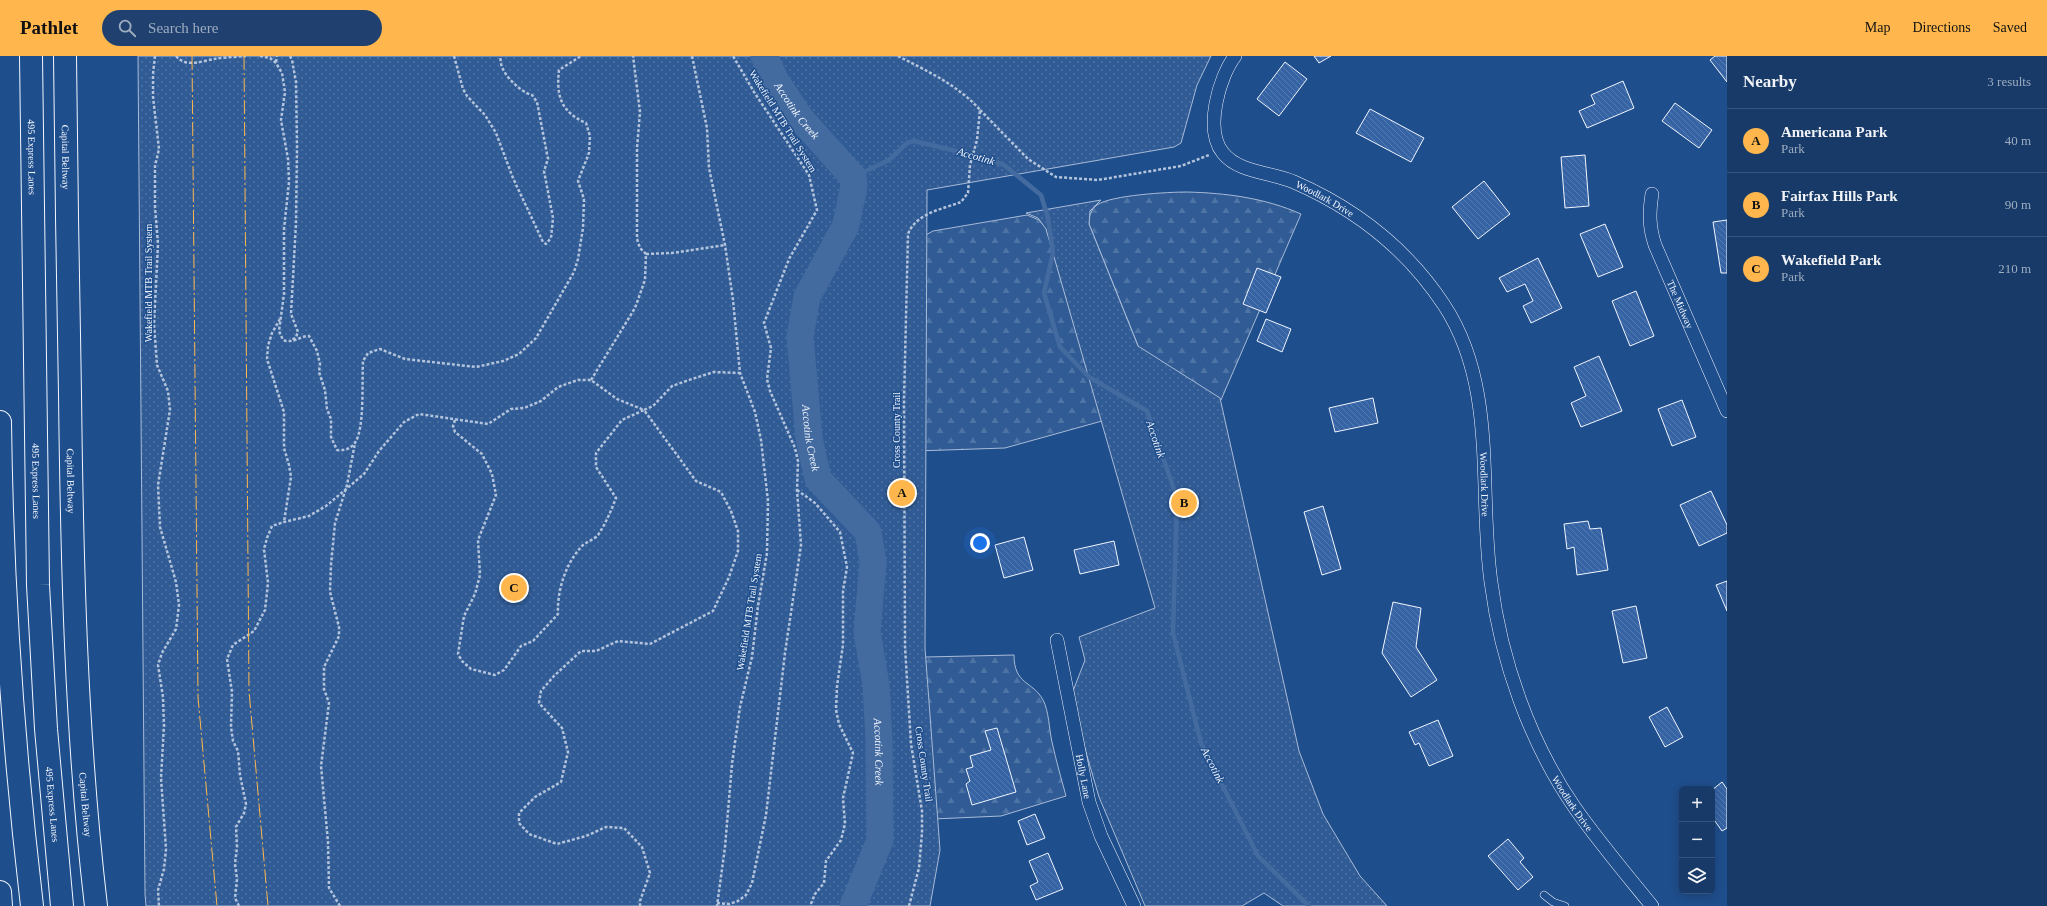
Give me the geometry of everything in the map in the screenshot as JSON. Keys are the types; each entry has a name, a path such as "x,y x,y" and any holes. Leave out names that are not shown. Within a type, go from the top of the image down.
{"highway":[{"name":"495 Express Lanes","path":"31,56 38,585 46,721 62,906"},
{"name":"Capital Beltway","path":"65,56 71,514 76,662 86,812 96,906"},
{"path":"0,422 9,666 22,821 32,906"},
{"path":"86,812 106,906"},
{"path":"0,892 2,906"}],"street":[{"path":"1220,150 1216,140 1214,127 1216,104 1222,82 1235,56"},
{"name":"Woodlark Drive","path":"1220,150 1229,160 1239,166 1290,180 1322,195 1350,211 1376,230 1401,253 1424,278 1454,323 1464,345 1474,378 1481,413 1486,488 1486,536 1491,583 1499,627 1510,671 1525,712 1540,745 1566,793 1619,866 1652,906"},
{"name":"The Midway","path":"1652,194 1649,212 1650,229 1655,245 1727,411"},
{"name":"Holly Lane","path":"1057,640 1089,802 1102,836 1134,906"}],"lane":[{"path":"1544,895 1553,902 1565,906"}],"path":[{"name":"Wakefield MTB Trail System","path":"155,56 153,97 159,149 155,166 155,207 158,244 154,324 157,365 168,391 170,410 158,485 160,527 176,582 179,605 176,630 162,653 158,665 163,697 164,725 160,778 166,849 164,869 158,890 159,906"},
{"path":"176,56 184,62 194,63 214,59 246,56"},
{"path":"260,56 270,58 276,63 282,73 285,92 281,120 288,159 289,182 284,229 284,294 279,331 283,340 290,342 304,336 310,336 313,340 320,364 319,372 325,390 327,409 331,419 331,437 337,450 344,451 351,448 355,443"},
{"path":"276,63 277,56"},
{"path":"290,56 296,82 297,147 296,223 291,314 298,332 296,337 290,342"},
{"path":"454,56 463,89 467,96 485,115 496,133 513,178 543,242 546,244 551,238 553,218 544,171 548,159 537,102 532,95 524,93 506,76 500,60 501,56"},
{"path":"340,906 329,888 328,842 321,766 329,704 324,689 324,667 339,636 339,627 330,592 335,523 347,485 355,443 358,436 363,361 368,353 380,349 405,359 476,367 503,361 519,354 536,338 574,272 582,236 584,199 578,181 589,153 590,136 586,123 573,117 565,109 557,86 559,70 581,56"},
{"path":"634,56 640,112 637,148 637,239 640,248 646,254 672,254 725,245"},
{"name":"Wakefield MTB Trail System","path":"692,56 707,128 709,168 725,245 733,300 740,373 755,412 761,440 768,501 767,553 758,606 752,657 740,707 732,764 725,847 717,904 728,904 738,901 746,895 752,883 766,815 785,652 801,545 797,490 798,461 795,448 770,391 767,379 771,348 764,323 788,259 817,210 809,175 754,92 733,56"},
{"path":"898,56 930,72 967,95 1028,159 1056,177 1098,180 1181,166 1220,150"},
{"name":"Cross County Trail","path":"909,906 919,868 922,818 918,780 910,744 905,647 904,401 908,234 913,225 923,217 961,202 966,198 970,165 977,140 980,110"},
{"path":"591,380 635,308 645,280 646,254"},
{"path":"282,316 272,333 268,346 267,359 284,412 284,448 290,465 290,477 284,522"},
{"path":"455,420 453,426 456,432 482,454 492,474 496,495 478,540 480,575 476,594 464,616 458,654 462,661 471,669 495,675 504,670 521,646 533,641 558,614 557,597 573,560 581,546 597,536 608,519 616,498 596,468 596,453 622,420 652,406 672,386 714,372 740,373"},
{"path":"239,906 235,898 237,879 235,864 237,846 236,827 244,813 246,804 240,776 238,751 233,741 231,727 232,692 226,659 233,645 254,631 265,610 268,583 264,549 272,526 309,516 344,492 364,474 379,451 404,422 419,414 488,424 511,409 524,408 541,401 558,387 578,380 591,380 617,399 644,410"},
{"name":"Wakefield MTB Trail System","path":"640,906 640,901 650,873 642,847 624,828 606,827 586,836 557,844 529,834 519,823 519,813 535,797 560,782 568,752 562,728 539,703 541,691 554,676 581,651 596,651 618,641 650,644 713,611 730,577 738,552 738,531 731,511 721,492 696,480 644,410"},
{"path":"797,490 815,503 840,532 848,567 843,591 843,644 836,710 840,724 853,753 844,798 845,824 841,840 826,860 824,883 810,906"}],"green space":[{"path":"138,56 1211,56 1197,85 1181,143 1174,147 927,190 925,648 940,850 930,906 146,906"},
{"path":"1187,192 1245,197 1273,204 1301,214 1221,400 1139,348 1089,224 1093,209 1097,205 1104,202 1127,196"},
{"path":"1101,200 1090,211 1089,224 1138,346 1220,398 1299,751 1323,814 1360,876 1387,906 1283,906 1264,893 1242,906 1145,906 1099,797 1083,742 1073,691 1085,660 1079,637 1155,608 1046,229 1038,218 1026,213"},
{"path":"1027,215 1039,220 1046,228 1102,421 1005,448 916,451 924,236 933,231"},
{"path":"1014,655 1017,672 1025,682 1039,694 1045,704 1051,737 1066,796 1001,816 933,819 925,657"}],"building":[{"path":"1314,56 1331,56 1319,63"},
{"path":"1715,56 1727,56 1727,82 1710,60"},
{"path":"1285,62 1307,79 1279,116 1257,99"},
{"path":"1623,81 1634,108 1587,128 1579,111 1595,104 1591,95"},
{"path":"1675,103 1712,130 1699,148 1662,121"},
{"path":"1370,109 1424,138 1411,162 1356,133"},
{"path":"1585,155 1589,206 1565,208 1561,157"},
{"path":"1484,181 1510,214 1478,239 1452,207"},
{"path":"1727,220 1727,273 1721,273 1713,222"},
{"path":"1605,224 1623,267 1598,277 1580,234"},
{"path":"1538,258 1562,308 1531,323 1523,306 1533,301 1525,284 1507,292 1499,278"},
{"path":"1257,268 1281,277 1266,313 1243,304"},
{"path":"1636,291 1654,336 1630,346 1612,301"},
{"path":"1266,319 1291,329 1282,352 1257,341"},
{"path":"1599,356 1622,411 1581,427 1571,403 1586,396 1574,367"},
{"path":"1373,398 1378,423 1335,432 1329,408"},
{"path":"1682,400 1696,437 1672,446 1658,409"},
{"path":"1711,491 1727,525 1727,533 1699,546 1680,505"},
{"path":"1323,506 1341,569 1322,575 1304,512"},
{"path":"1588,521 1590,529 1601,528 1608,570 1577,575 1574,547 1567,549 1564,524"},
{"path":"1024,537 1033,570 1004,578 995,545"},
{"path":"1114,541 1119,565 1080,574 1074,550"},
{"path":"1727,581 1727,611 1716,585"},
{"path":"1393,602 1421,608 1416,647 1437,680 1411,697 1382,653"},
{"path":"1636,606 1647,658 1623,663 1612,611"},
{"path":"1667,707 1683,737 1665,747 1649,717"},
{"path":"1438,720 1453,756 1429,766 1419,743 1415,745 1409,732"},
{"path":"997,728 1016,792 972,805 966,784 970,781 966,769 973,767 970,756 991,750 985,731"},
{"path":"1722,782 1727,789 1727,828 1722,831 1715,821 1715,788"},
{"path":"1035,814 1045,838 1027,845 1018,821"},
{"path":"1508,839 1524,858 1520,862 1533,877 1518,890 1488,856"},
{"path":"1048,853 1063,889 1036,900 1030,886 1038,882 1029,861"}],"waterway":[{"name":"Accotink Creek","path":"764,56 777,83 801,119 853,177 854,186 846,225 807,297 800,337 809,438 818,479 868,532 873,562 867,632 876,685 879,739 880,840 853,906"},
{"name":"Accotink","path":"853,177 889,160 907,143 914,141 989,159 1004,165 1041,195 1048,218 1053,253 1044,293 1060,347 1089,377 1147,411 1177,498 1173,633 1201,743 1258,856 1309,906"}],"power":[{"path":"192,56 198,697 217,906"},
{"path":"244,56 249,691 268,906"}],"place":[{"name":"Americana Park","path":"902,493"},
{"name":"Fairfax Hills Park","path":"1184,503"},
{"name":"Wakefield Park","path":"514,588"}]}
